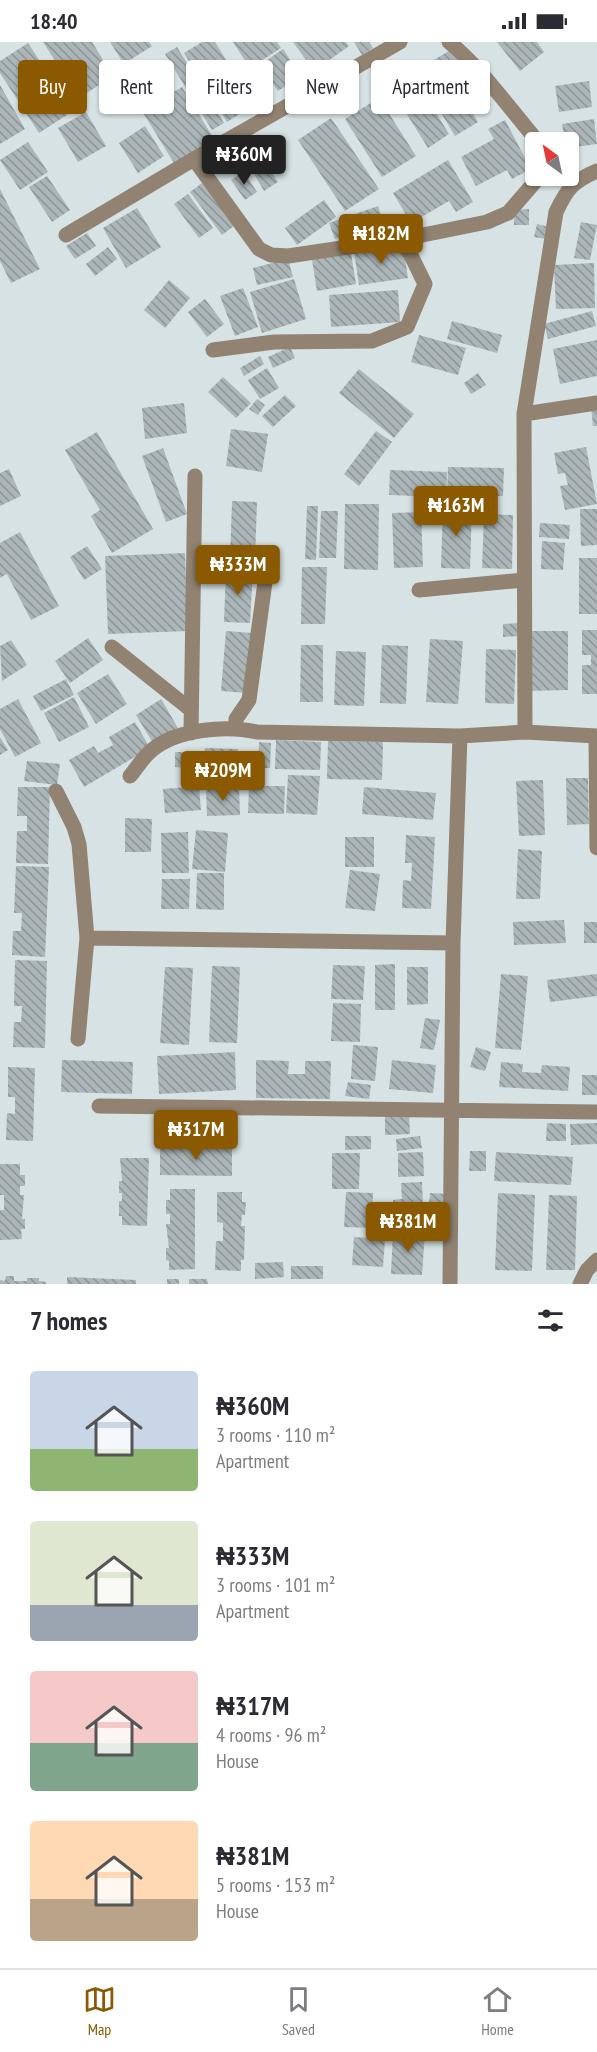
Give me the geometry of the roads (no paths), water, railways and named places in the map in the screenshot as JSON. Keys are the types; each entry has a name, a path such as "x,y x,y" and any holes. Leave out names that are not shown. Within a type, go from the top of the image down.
{"street":[{"path":"66,235 400,42"},
{"path":"449,42 460,51 530,132"},
{"path":"194,159 259,249 271,255 288,256 403,239 487,222 508,213 531,186"},
{"path":"525,732 524,414 556,212 566,192 580,178 597,171"},
{"path":"213,350 274,342 372,341 406,327 425,284 403,239"},
{"path":"524,414 597,403"},
{"path":"191,734 195,476"},
{"path":"236,727 236,719 249,700 268,560"},
{"path":"419,590 524,580"},
{"path":"112,647 191,710"},
{"path":"130,776 151,750 173,738 236,727 257,732 460,736 525,732 597,736 597,848"},
{"path":"450,1284 453,943 460,736"},
{"path":"56,791 74,827 79,844 87,938 78,1040"},
{"path":"87,938 453,943"},
{"path":"99,1106 597,1112"},
{"path":"580,1284 587,1270 597,1260"}]}
